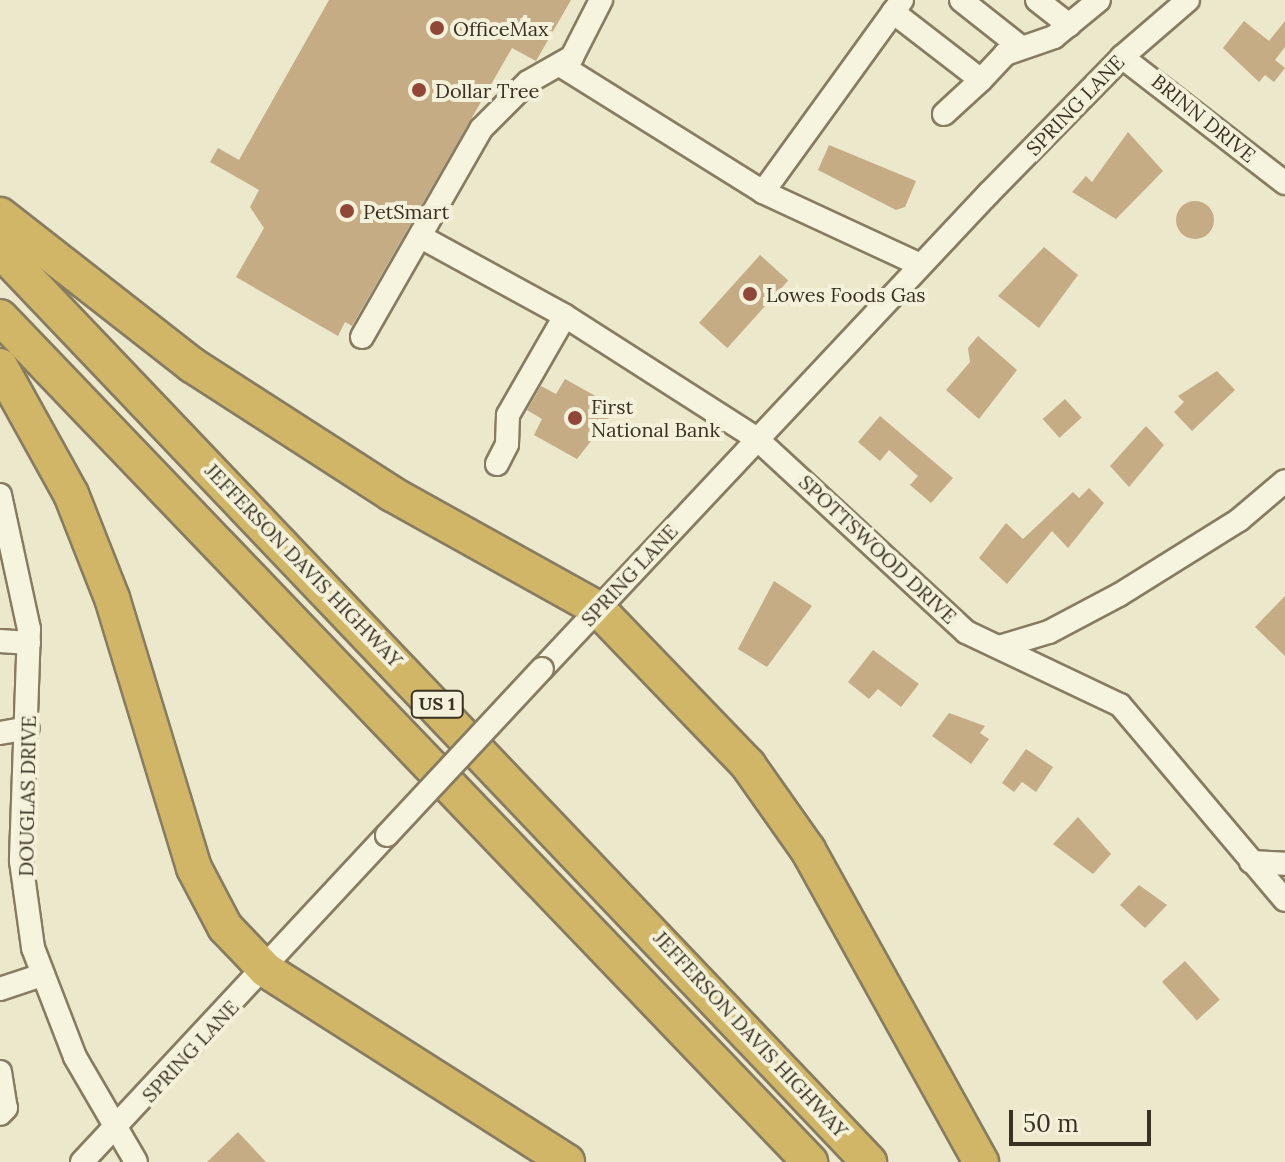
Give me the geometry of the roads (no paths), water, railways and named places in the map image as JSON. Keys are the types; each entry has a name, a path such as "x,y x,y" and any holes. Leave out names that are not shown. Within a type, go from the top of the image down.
{"highway":[{"path":"0,215 192,365 392,494 597,608 748,765 808,850 981,1162"},
{"name":"JEFFERSON DAVIS HIGHWAY","path":"0,250 869,1162"},
{"name":"US 1","path":"0,317 810,1162"},
{"path":"0,366 71,494 112,598 194,868 225,927 266,970 567,1162"}],"street":[{"path":"362,337 481,129 528,82 572,57 601,0"},
{"path":"961,0 1018,45"},
{"path":"1037,0 1069,25"},
{"path":"944,114 1018,45 1069,25 1099,0"},
{"name":"SPRING LANE","path":"82,1162 266,970 597,608 920,265 1122,57 1188,0"},
{"path":"763,192 898,6 981,80"},
{"name":"BRINN DRIVE","path":"1122,57 1285,183"},
{"path":"560,65 763,192 920,265"},
{"name":"SPOTTSWOOD DRIVE","path":"421,237 565,316 757,439 966,632 1120,705 1285,900"},
{"path":"497,464 507,444 508,415 565,316"},
{"path":"999,647 1049,632 1119,595 1239,520 1285,481"},
{"name":"DOUGLAS DRIVE","path":"0,495 29,643 21,861 42,975 75,1057 136,1162"},
{"path":"0,641 29,643"},
{"path":"0,733 28,728"},
{"path":"1251,862 1285,864"},
{"path":"0,989 42,975"},
{"path":"0,1072 6,1108 0,1114"}],"place":[{"name":"OfficeMax","path":"437,28"},
{"name":"Dollar Tree","path":"419,90"},
{"name":"PetSmart","path":"347,211"},
{"name":"Lowes Foods Gas","path":"750,294"},
{"name":"First National Bank","path":"575,418"}]}
